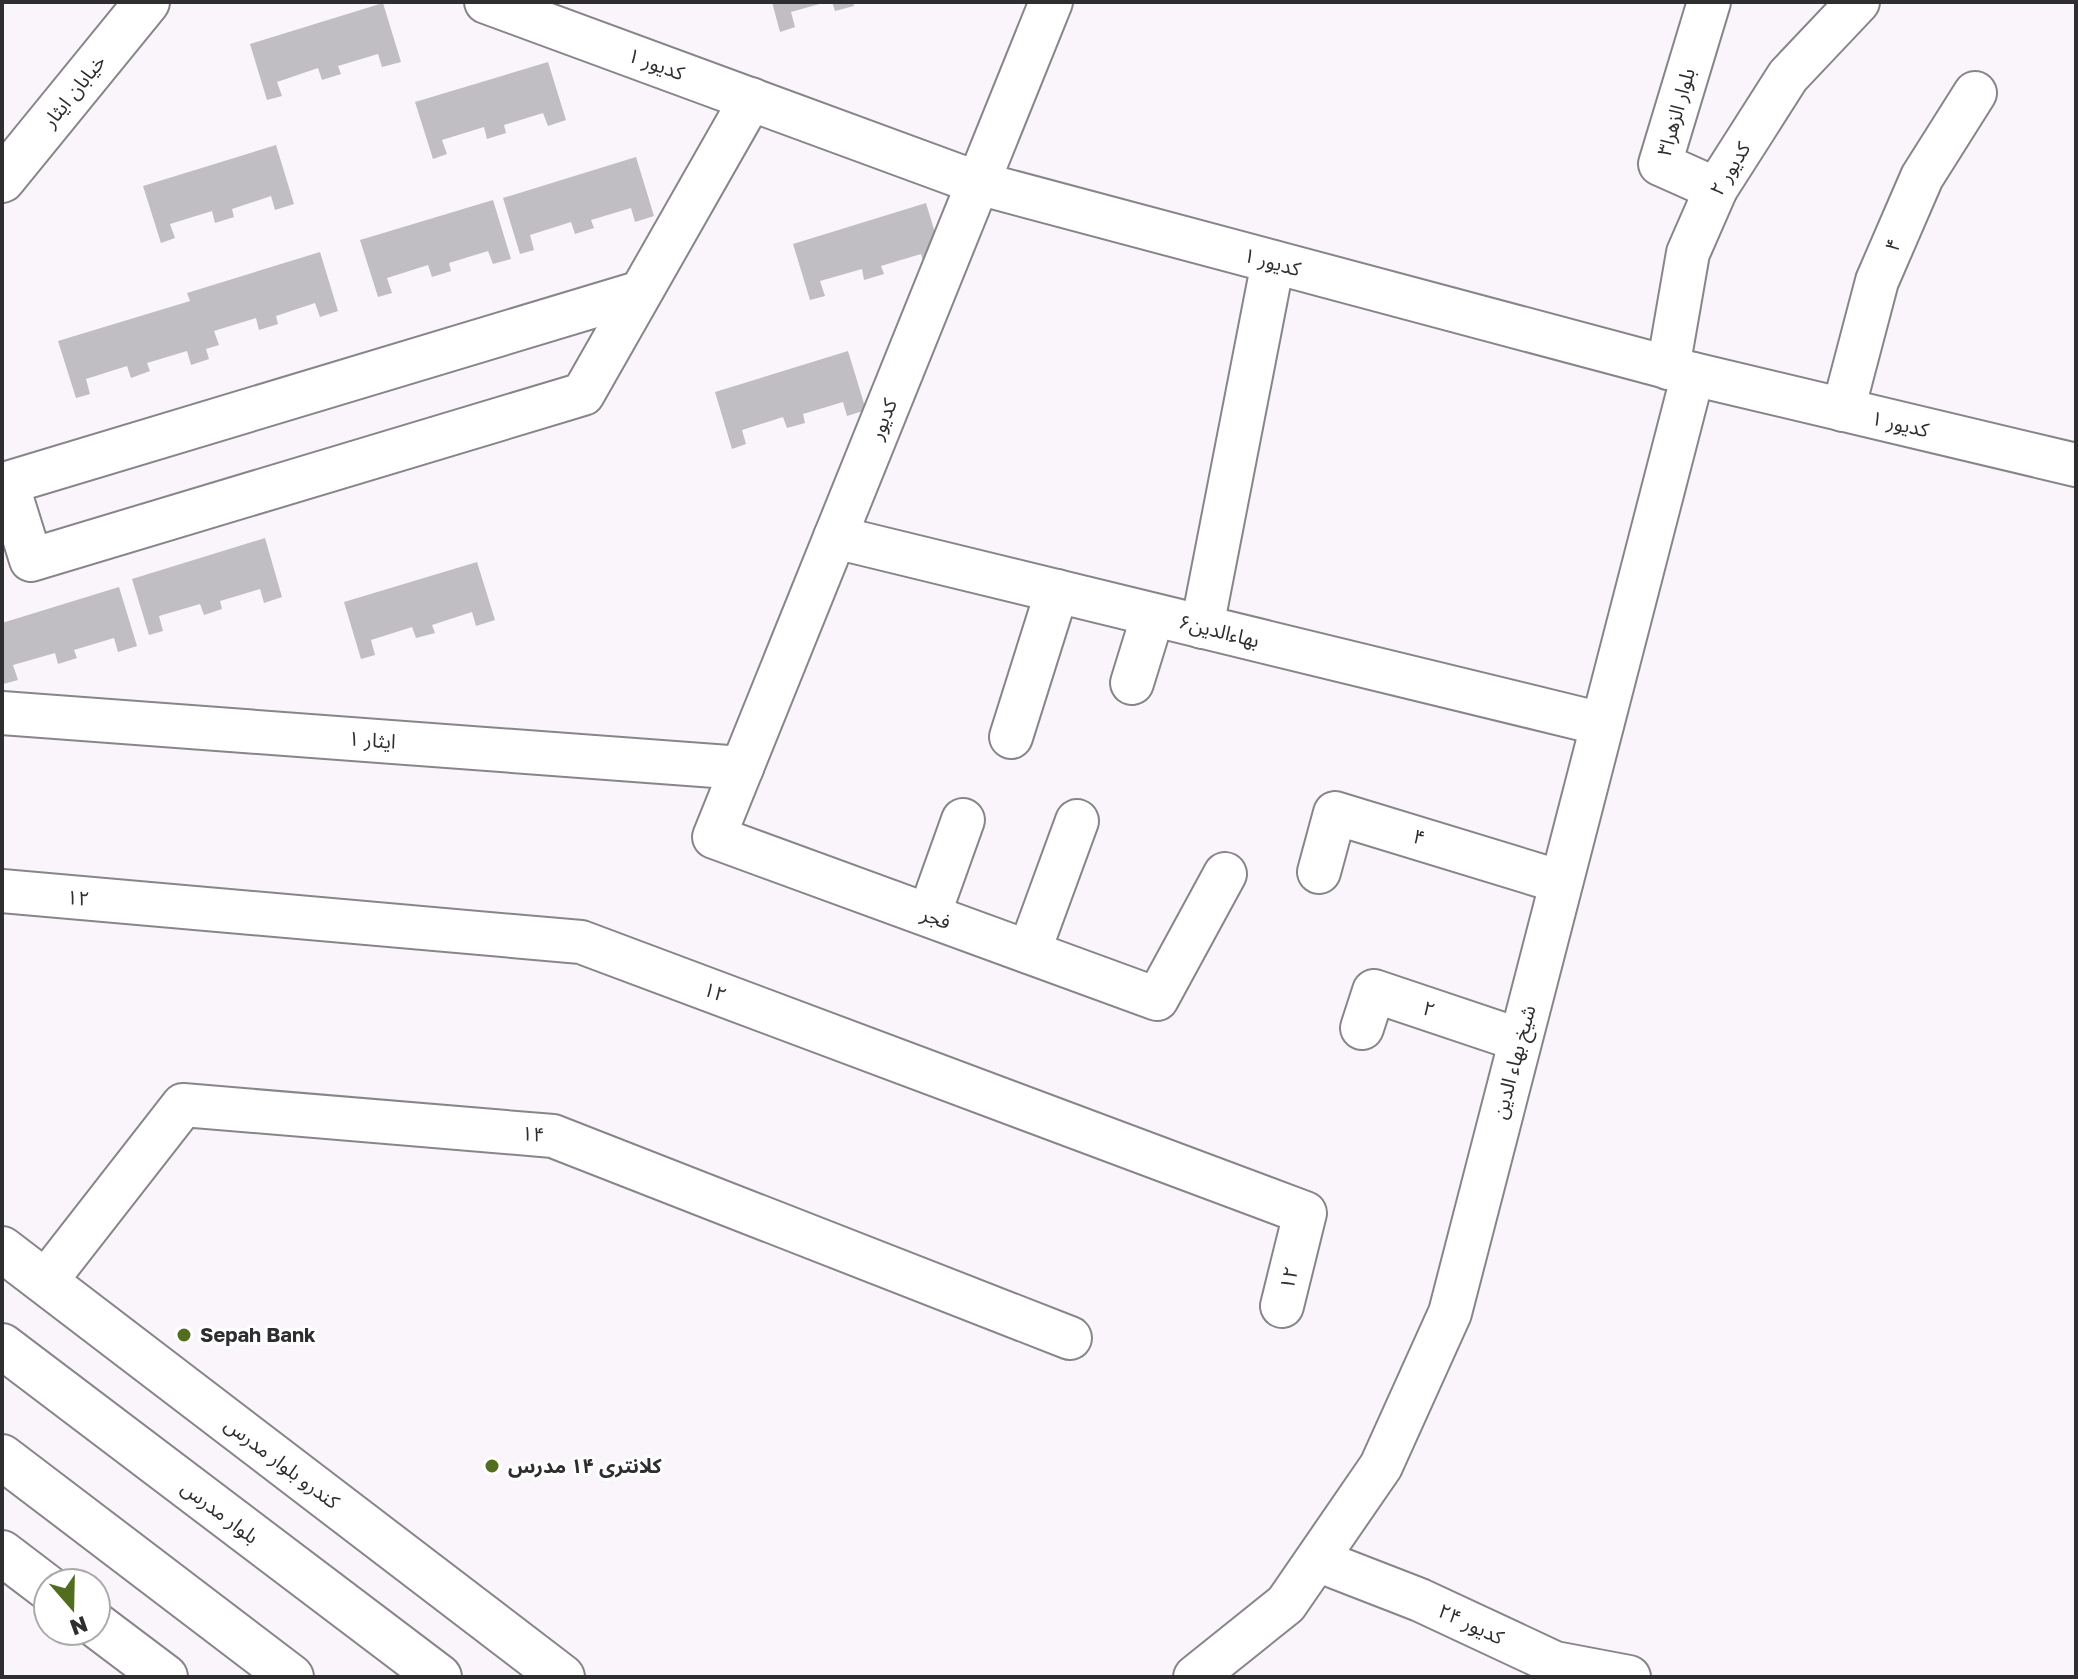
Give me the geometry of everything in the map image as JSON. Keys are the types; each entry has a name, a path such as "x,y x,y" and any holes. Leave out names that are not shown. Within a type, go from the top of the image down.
{"main road":[{"name":"خیابان ایثار","path":"2,180 147,2"},
{"name":"کندرو بلوار مدرس","path":"2,1249 562,1677"},
{"name":"بلوار مدرس","path":"2,1346 439,1677"},
{"path":"2,1457 291,1677"},
{"path":"2,1553 32,1576"},
{"path":"112,1637 165,1677"}],"street":[{"name":"کدیور ۱","path":"486,2 978,183 1681,371 2076,465"},
{"name":"کدیور","path":"714,837 1051,2"},
{"name":"بلوار الزهرا۳","path":"1709,2 1660,164 1716,189"},
{"name":"۲ کدیور","path":"1681,371 1688,253 1716,189 1788,76 1858,2"},
{"name":"۴","path":"1843,410 1877,281 1922,177 1975,93"},
{"path":"641,292 5,482 31,560 583,394 751,99"},
{"path":"1202,627 1273,262"},
{"name":"شیخ بهاء الدین","path":"1195,1677 1286,1604 1317,1560 1381,1466 1450,1313 1602,724 1681,371"},
{"name":"۶بهاءالدين","path":"835,537 1602,724"},
{"path":"1011,737 1057,591"},
{"path":"1132,683 1153,615"},
{"name":"ایثار ۱","path":"2,713 742,768"},
{"name":"۴","path":"1319,872 1335,813 1561,882"},
{"path":"929,915 963,820"},
{"path":"1029,952 1077,821"},
{"name":"فجر","path":"714,837 1157,999 1225,874"},
{"name":"۱۲","path":"2,891 581,942 1305,1213 1282,1306"},
{"name":"۲","path":"1362,1028 1374,991 1520,1040"},
{"name":"۱۴","path":"45,1282 183,1105 553,1136 1070,1338"},
{"name":"کدیور ۲۴","path":"1317,1560 1420,1600 1551,1670 1629,1677"}],"building":[{"path":"772,2 823,3 791,12 795,27 780,32"},
{"path":"832,2 853,2 854,6 835,11"},
{"path":"383,3 401,62 382,67 378,54 338,66 341,74 322,80 318,68 277,82 282,96 267,100 250,44"},
{"path":"548,62 566,120 548,126 543,113 504,125 506,133 487,139 484,127 442,140 447,154 433,159 415,102"},
{"path":"276,145 294,204 275,210 271,196 232,209 234,217 215,223 212,211 170,224 175,238 161,243 143,186"},
{"path":"636,157 654,216 635,222 631,208 591,220 594,228 575,234 571,222 530,235 534,250 520,254 503,198"},
{"path":"493,200 511,259 493,264 488,251 449,263 451,271 432,277 428,265 387,278 392,293 378,297 360,240"},
{"path":"926,203 944,262 925,268 921,254 881,266 884,274 864,280 862,269 820,281 825,296 810,300 793,244"},
{"path":"320,252 338,311 320,317 315,303 276,316 278,324 259,330 256,318 214,331 219,345 206,349 209,359 191,365 187,351 147,363 150,371 131,378 127,366 86,379 90,394 76,398 58,341 190,301 187,293"},
{"path":"848,351 866,410 847,416 843,402 803,414 805,423 787,428 783,417 742,430 746,444 732,449 715,392"},
{"path":"265,538 282,597 264,603 260,589 220,601 222,609 204,615 200,604 159,616 163,631 149,635 132,579"},
{"path":"477,562 495,620 476,626 472,612 432,625 435,633 416,638 412,627 371,640 375,655 361,659 344,602"},
{"path":"119,587 137,646 118,652 114,638 74,650 77,658 58,664 55,653 13,665 18,680 3,684 2,623"}],"place":[{"name":"Sepah Bank","path":"184,1335"},
{"name":"کلانتری ۱۴ مدرس","path":"492,1466"}]}
